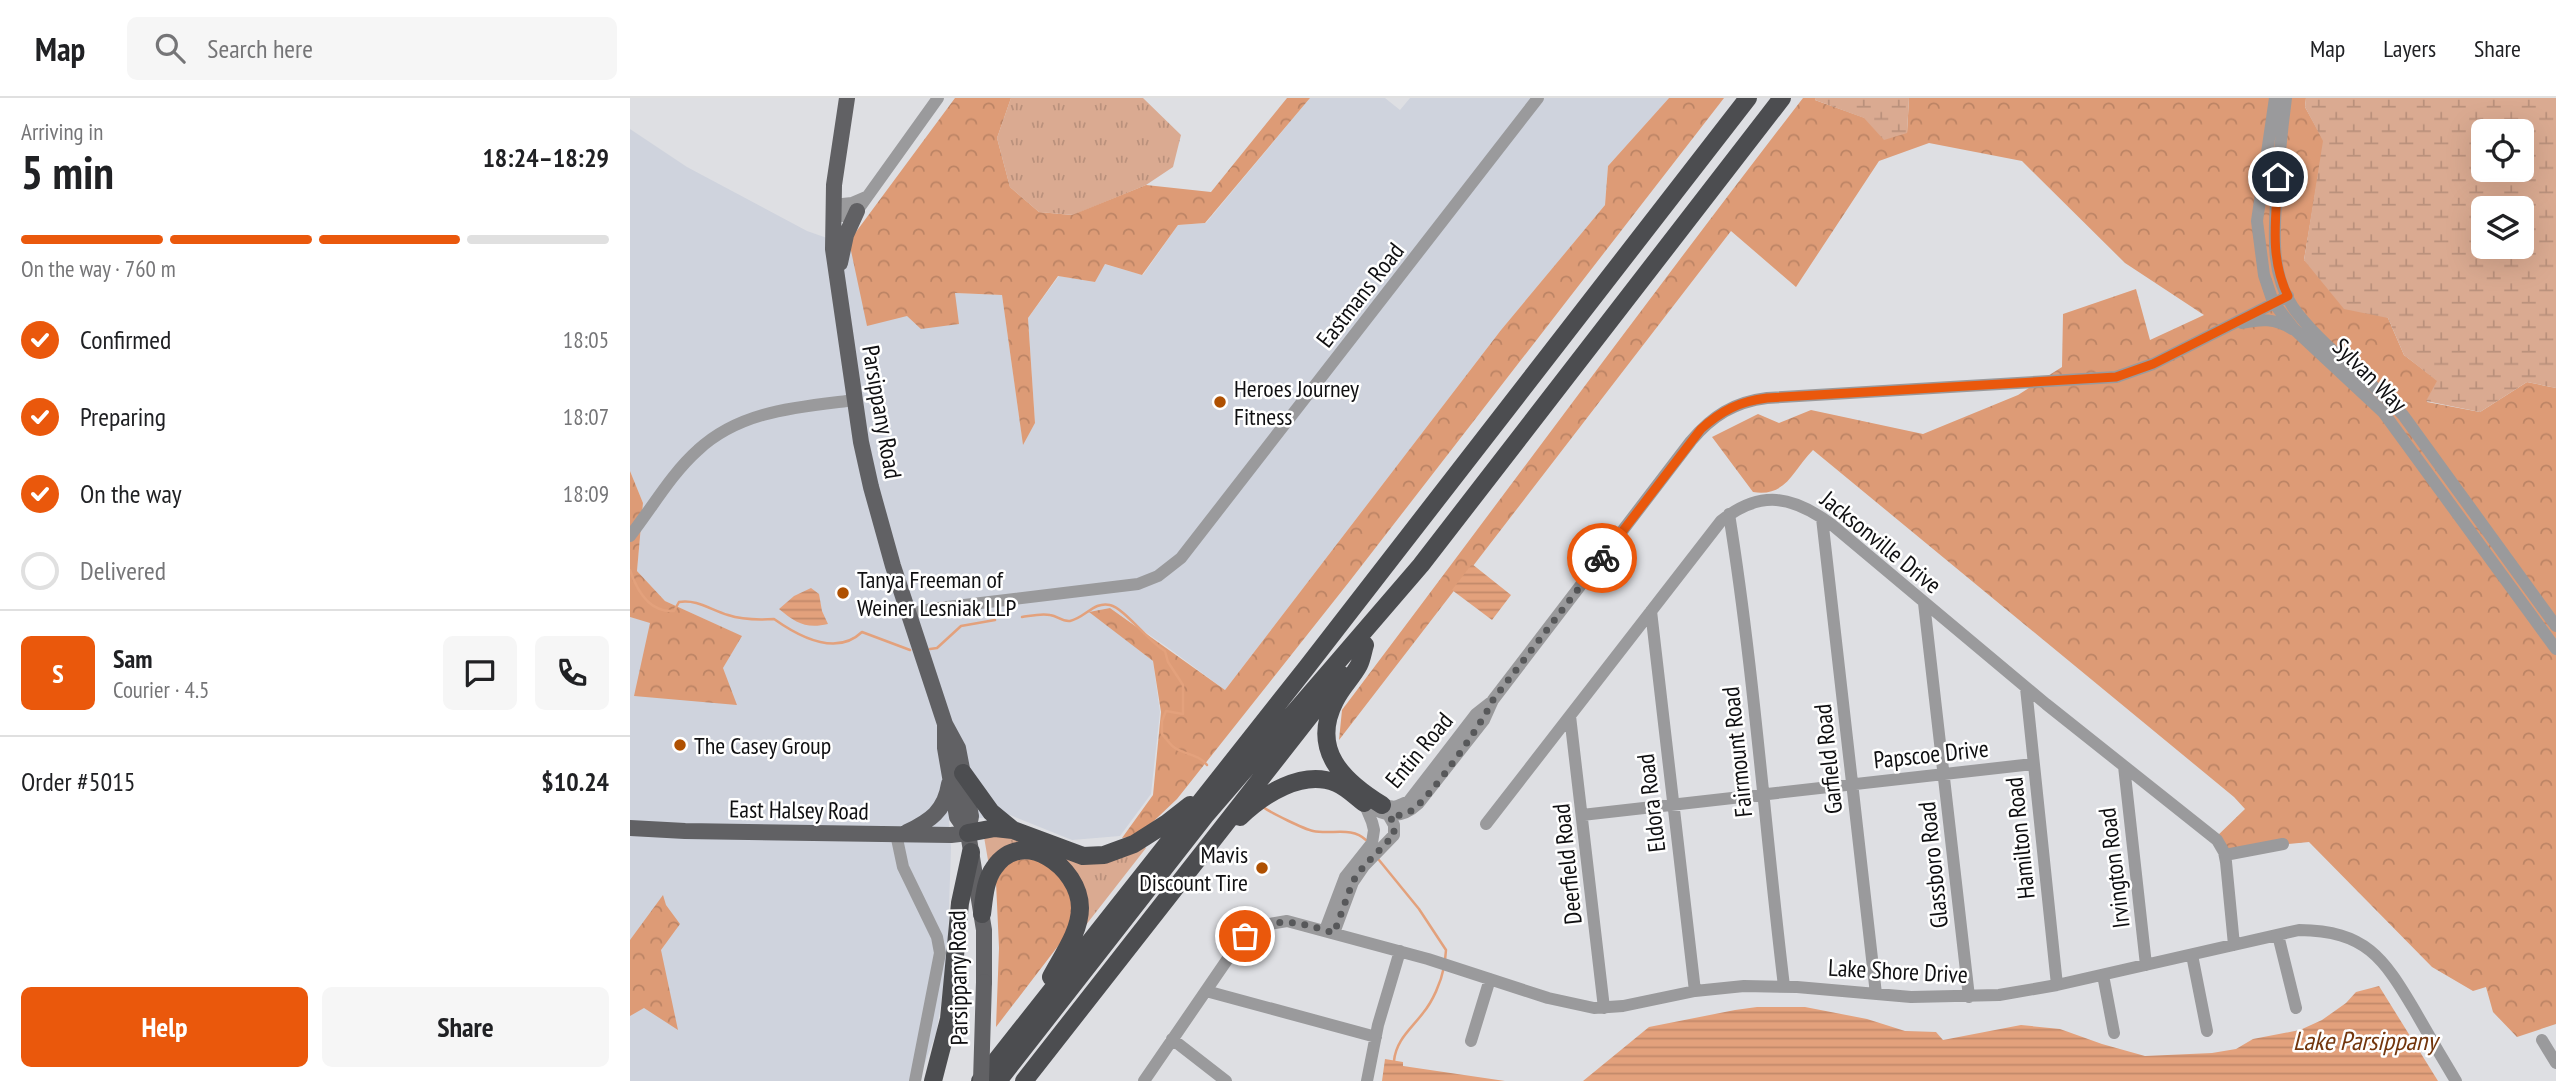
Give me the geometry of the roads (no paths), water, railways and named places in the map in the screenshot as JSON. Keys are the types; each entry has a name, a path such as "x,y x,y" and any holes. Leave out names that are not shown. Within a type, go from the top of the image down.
{"highway":[{"path":"981,1081 1217,783 1748,98"},
{"path":"998,1081 1205,817 1421,565 1782,98"},
{"path":"1024,1081 1405,595 1421,565"},
{"path":"1365,645 1359,665 1329,713 1325,734 1328,750 1338,769 1386,811"},
{"path":"957,775 991,812 1013,830"},
{"path":"1186,872 1250,808 1282,788 1303,781 1327,780 1339,785 1363,803"},
{"path":"968,833 995,828 1013,830 1072,853 1104,855 1150,835 1217,783"},
{"path":"982,914 990,874 999,861 1011,854 1029,851 1045,855 1070,876 1078,895 1079,917 1037,1007"},
{"path":"933,1081 949,1019 960,903 971,852"}],"main road":[{"name":"Parsippany Road","path":"847,98 833,210 833,249 871,487 908,614 946,724 958,748 957,775 971,816 968,833 982,914 984,982 981,1081"},
{"path":"839,286 844,244 857,211"},
{"path":"899,834 923,824 940,810 957,775"},
{"name":"East Halsey Road","path":"630,828 685,831 968,833"}],"street":[{"path":"833,210 843,216 857,211 938,98"},
{"name":"Eastmans Road","path":"908,614 931,608 1138,584 1167,570 1181,558 1538,98"},
{"name":"Sylvan Way","path":"2275,98 2257,221 2264,275 2273,302 2300,335 2384,412 2556,649"},
{"name":"Sylvan Way","path":"2286,98 2273,229 2276,260 2296,312 2403,415 2556,626"},
{"path":"833,210 867,197"},
{"name":"Entin Road","path":"1363,803 1380,813 1409,801 1476,714 1493,700 1691,441 1713,418 1732,406 1767,398 2116,377 2153,364 2288,296"},
{"path":"2228,326 2262,319 2279,322 2300,335"},
{"path":"630,536 684,464 710,440 728,429 773,412 855,400"},
{"name":"Jacksonville Drive","path":"1486,824 1713,528 1729,514 1757,502 1780,500 1801,505 1822,518 2026,688 2217,840 2225,855"},
{"name":"Fairmount Road","path":"1729,514 1747,638 1784,986"},
{"name":"Garfield Road","path":"1822,518 1876,994"},
{"name":"Glassboro Road","path":"1924,603 1969,997"},
{"name":"Eldora Road","path":"1651,611 1695,991"},
{"name":"Hamilton Road","path":"2026,688 2057,985"},
{"name":"Deerfield Road","path":"1570,716 1604,1008"},
{"name":"Papscoe Drive","path":"1583,815 2033,764"},
{"name":"Irvington Road","path":"2124,766 2146,965"},
{"name":"Entin Road","path":"1329,932 1345,877 1372,843 1372,822 1363,803"},
{"name":"Entin Road","path":"1329,932 1353,881 1394,835 1394,825 1386,811"},
{"path":"899,834 903,867 937,937 940,953 915,1081"},
{"path":"2234,945 2225,855 2283,844"},
{"name":"Lake Shore Drive","path":"1206,991 1245,936 1274,922 1296,922 1400,951 1575,1006 1604,1008 1695,991 1744,986 1784,986 1911,998 1999,995 2057,985 2299,930 2331,932 2352,939 2379,958 2395,978 2456,1081"},
{"path":"2278,935 2296,1008"},
{"path":"1367,1081 1376,1037 1400,951"},
{"path":"2192,955 2207,1031"},
{"path":"2103,975 2114,1033"},
{"path":"1471,1041 1490,979"},
{"path":"1143,1081 1206,991 1376,1037"},
{"path":"1172,1039 1226,1081"},
{"path":"2542,1040 2556,1063"}],"water":[{"path":"1472,564 1511,595 1492,620 1452,590"},
{"path":"811,588 819,594 828,624 802,624 779,609 794,596"},
{"name":"Lake Parsippany","path":"2379,986 2438,1081 1583,1081 1649,1027 1757,1007 1805,1007 1867,1019 1905,1031 1936,1032 1943,1040 2021,1025 2060,1029 2145,1056 2212,1053 2236,1049 2253,1039 2300,1030 2322,1020 2346,1003 2356,992"},
{"path":"1385,1059 1403,1062 1403,1066 1505,1081 1382,1081"}],"waterway":[{"path":"630,570 645,599 665,611 674,611 679,602 686,601 739,618 774,619 794,632 817,641 841,643 862,632 910,650"},
{"path":"1022,617 1047,614 1070,621 1099,605 1116,607 1165,651 1168,662 1183,685 1183,714 1166,711 1162,721 1162,734 1175,748 1207,765"},
{"path":"930,649 937,648 961,626 995,620"},
{"path":"1263,807 1309,830 1354,833 1366,840"},
{"path":"1379,860 1419,909 1446,950 1445,960"},
{"path":"1394,1061 1401,1041 1433,997 1444,967"}],"place":[{"name":"Heroes Journey Fitness","path":"1220,402"},
{"name":"Tanya Freeman of Weiner Lesniak LLP","path":"843,593"},
{"name":"The Casey Group","path":"680,745"},
{"name":"Mavis Discount Tire","path":"1262,868"}]}
